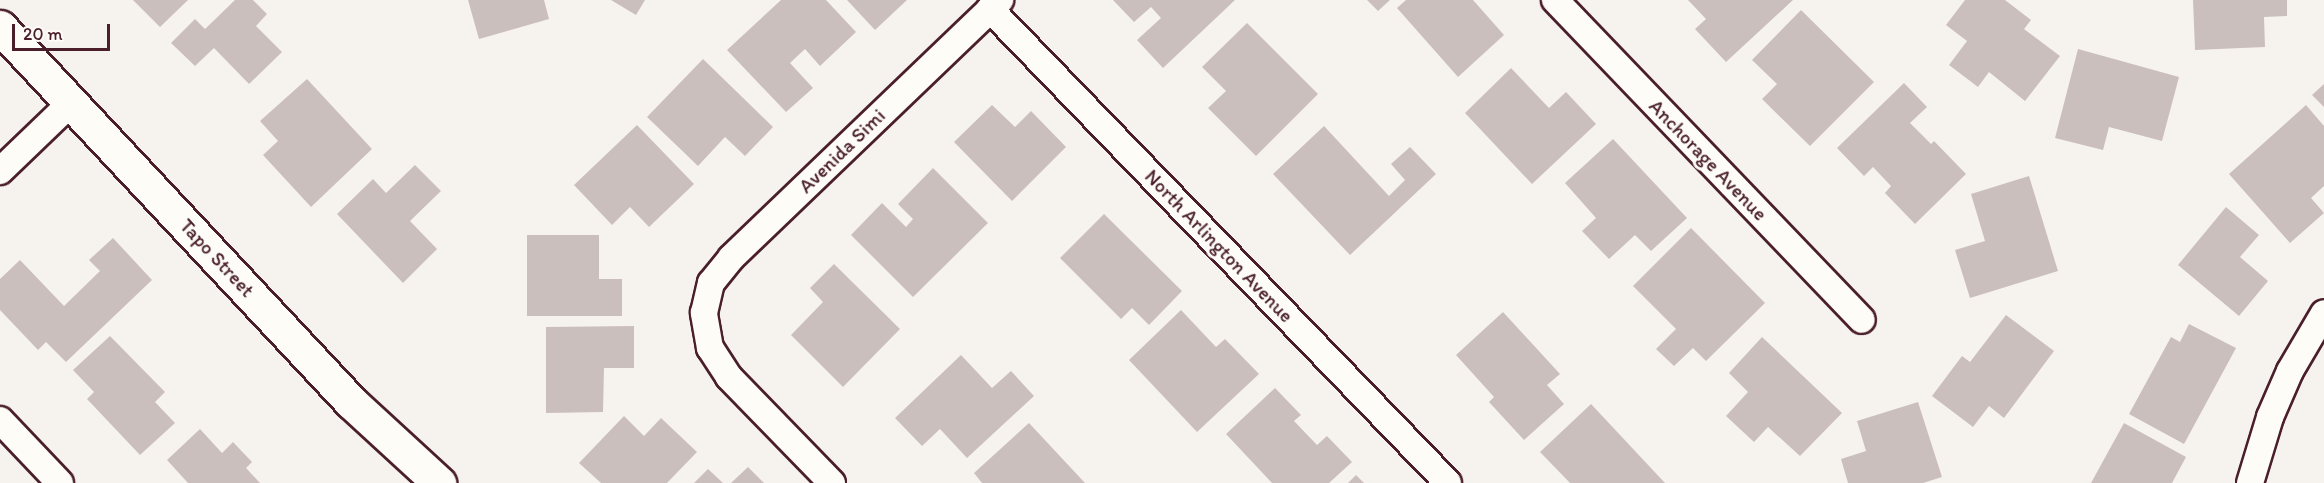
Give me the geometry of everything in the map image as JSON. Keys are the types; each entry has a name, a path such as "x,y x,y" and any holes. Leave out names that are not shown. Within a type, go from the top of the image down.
{"street":[{"name":"Anchorage Avenue","path":"1555,0 1862,320"},
{"name":"Avenida Simi","path":"832,483 729,377 710,348 704,313 711,283 730,258 995,4"},
{"name":"North Arlington Avenue","path":"995,4 1448,483"},
{"name":"Tapo Street","path":"0,27 351,402 439,483"},
{"path":"0,171 71,103"},
{"path":"2250,483 2270,417 2282,389 2324,313"},
{"path":"0,420 60,483"}],"building":[{"path":"133,0 188,0 160,27"},
{"path":"235,0 253,0 267,14 256,26 282,52 249,84 214,48 195,66 171,43 195,19 205,29"},
{"path":"468,0 544,0 549,19 479,39"},
{"path":"611,0 645,0 636,15"},
{"path":"781,0 826,0 856,32 820,66 805,49 790,63 813,88 786,112 727,50"},
{"path":"847,0 907,0 875,30"},
{"path":"1113,0 1235,0 1163,68 1137,40 1161,18 1151,7 1134,22"},
{"path":"1367,0 1390,0 1378,11"},
{"path":"1406,0 1473,0 1504,35 1458,77 1397,8"},
{"path":"1688,0 1793,0 1726,62 1695,29 1706,19"},
{"path":"1965,0 2005,0 2031,20 2024,29 2060,56 2025,101 1989,72 1978,87 1949,65 1967,41 1946,25"},
{"path":"2193,0 2287,0 2287,16 2264,17 2265,47 2195,50"},
{"path":"1801,10 1874,82 1810,146 1762,99 1777,84 1752,60"},
{"path":"1247,23 1318,94 1256,156 1208,108 1226,91 1202,67"},
{"path":"2078,49 2179,77 2162,141 2109,127 2103,150 2055,138"},
{"path":"703,59 773,127 745,156 725,137 698,166 647,117"},
{"path":"1511,68 1549,108 1566,92 1596,124 1532,184 1465,113"},
{"path":"307,79 372,149 311,207 263,155 278,141 260,121"},
{"path":"1904,83 1927,107 1910,123 1931,144 1934,141 1966,174 1915,224 1885,193 1891,186 1873,167 1864,176 1837,148"},
{"path":"2324,84 2324,107 2312,95"},
{"path":"992,105 1015,127 1031,111 1066,147 1012,201 954,142"},
{"path":"2306,105 2324,126 2324,186 2311,198 2324,213 2290,243 2229,174"},
{"path":"637,125 694,184 649,227 630,207 612,225 574,185"},
{"path":"1324,126 1389,196 1405,180 1391,164 1410,147 1436,174 1350,255 1273,174"},
{"path":"1613,139 1687,218 1651,251 1635,235 1609,259 1582,231 1596,218 1565,183"},
{"path":"415,165 441,191 410,221 437,249 403,283 337,214 373,179 386,193"},
{"path":"933,168 988,223 913,297 851,235 882,203 906,227 913,219 898,204"},
{"path":"2029,176 2058,271 1970,298 1955,250 1985,241 1971,194"},
{"path":"2226,207 2259,235 2240,257 2268,281 2239,316 2178,265"},
{"path":"1104,214 1182,291 1149,325 1132,308 1121,319 1060,258"},
{"path":"1691,228 1765,303 1706,361 1693,348 1674,366 1656,349 1676,329 1633,286"},
{"path":"527,235 599,235 599,279 622,279 622,316 527,316"},
{"path":"113,238 152,280 66,362 46,342 38,350 0,310 0,279 20,260 64,306 100,271 89,260"},
{"path":"834,264 900,329 843,387 791,335 823,302 810,288"},
{"path":"1181,310 1216,347 1225,339 1259,374 1197,432 1129,360"},
{"path":"1503,312 1560,374 1547,385 1564,404 1524,440 1489,402 1494,397 1456,355"},
{"path":"2006,315 2054,351 2004,418 1989,406 1973,427 1932,396 1962,356 1970,362"},
{"path":"2189,324 2236,348 2184,444 2129,414 2171,337 2180,342"},
{"path":"634,326 634,368 604,368 603,412 546,413 546,327"},
{"path":"110,336 165,392 155,402 175,423 140,455 87,399 94,392 73,370"},
{"path":"1762,337 1842,413 1800,456 1768,427 1754,442 1726,416 1748,392 1729,373"},
{"path":"961,355 992,388 1011,371 1034,396 967,458 940,429 922,446 895,418"},
{"path":"1275,388 1301,415 1294,421 1317,445 1327,436 1352,462 1329,483 1272,483 1226,434"},
{"path":"1918,402 1942,477 1923,483 1848,483 1841,459 1866,451 1857,421"},
{"path":"1591,404 1665,483 1570,483 1540,452"},
{"path":"624,416 644,436 661,418 697,452 667,483 601,483 579,463"},
{"path":"1029,423 1085,483 982,483 974,473"},
{"path":"2124,423 2186,457 2172,483 2091,483"},
{"path":"200,429 222,453 233,442 252,462 246,468 260,483 188,483 167,460"},
{"path":"748,467 764,483 731,483"},
{"path":"708,469 723,483 694,483"},
{"path":"1356,475 1364,483 1348,483"}]}
